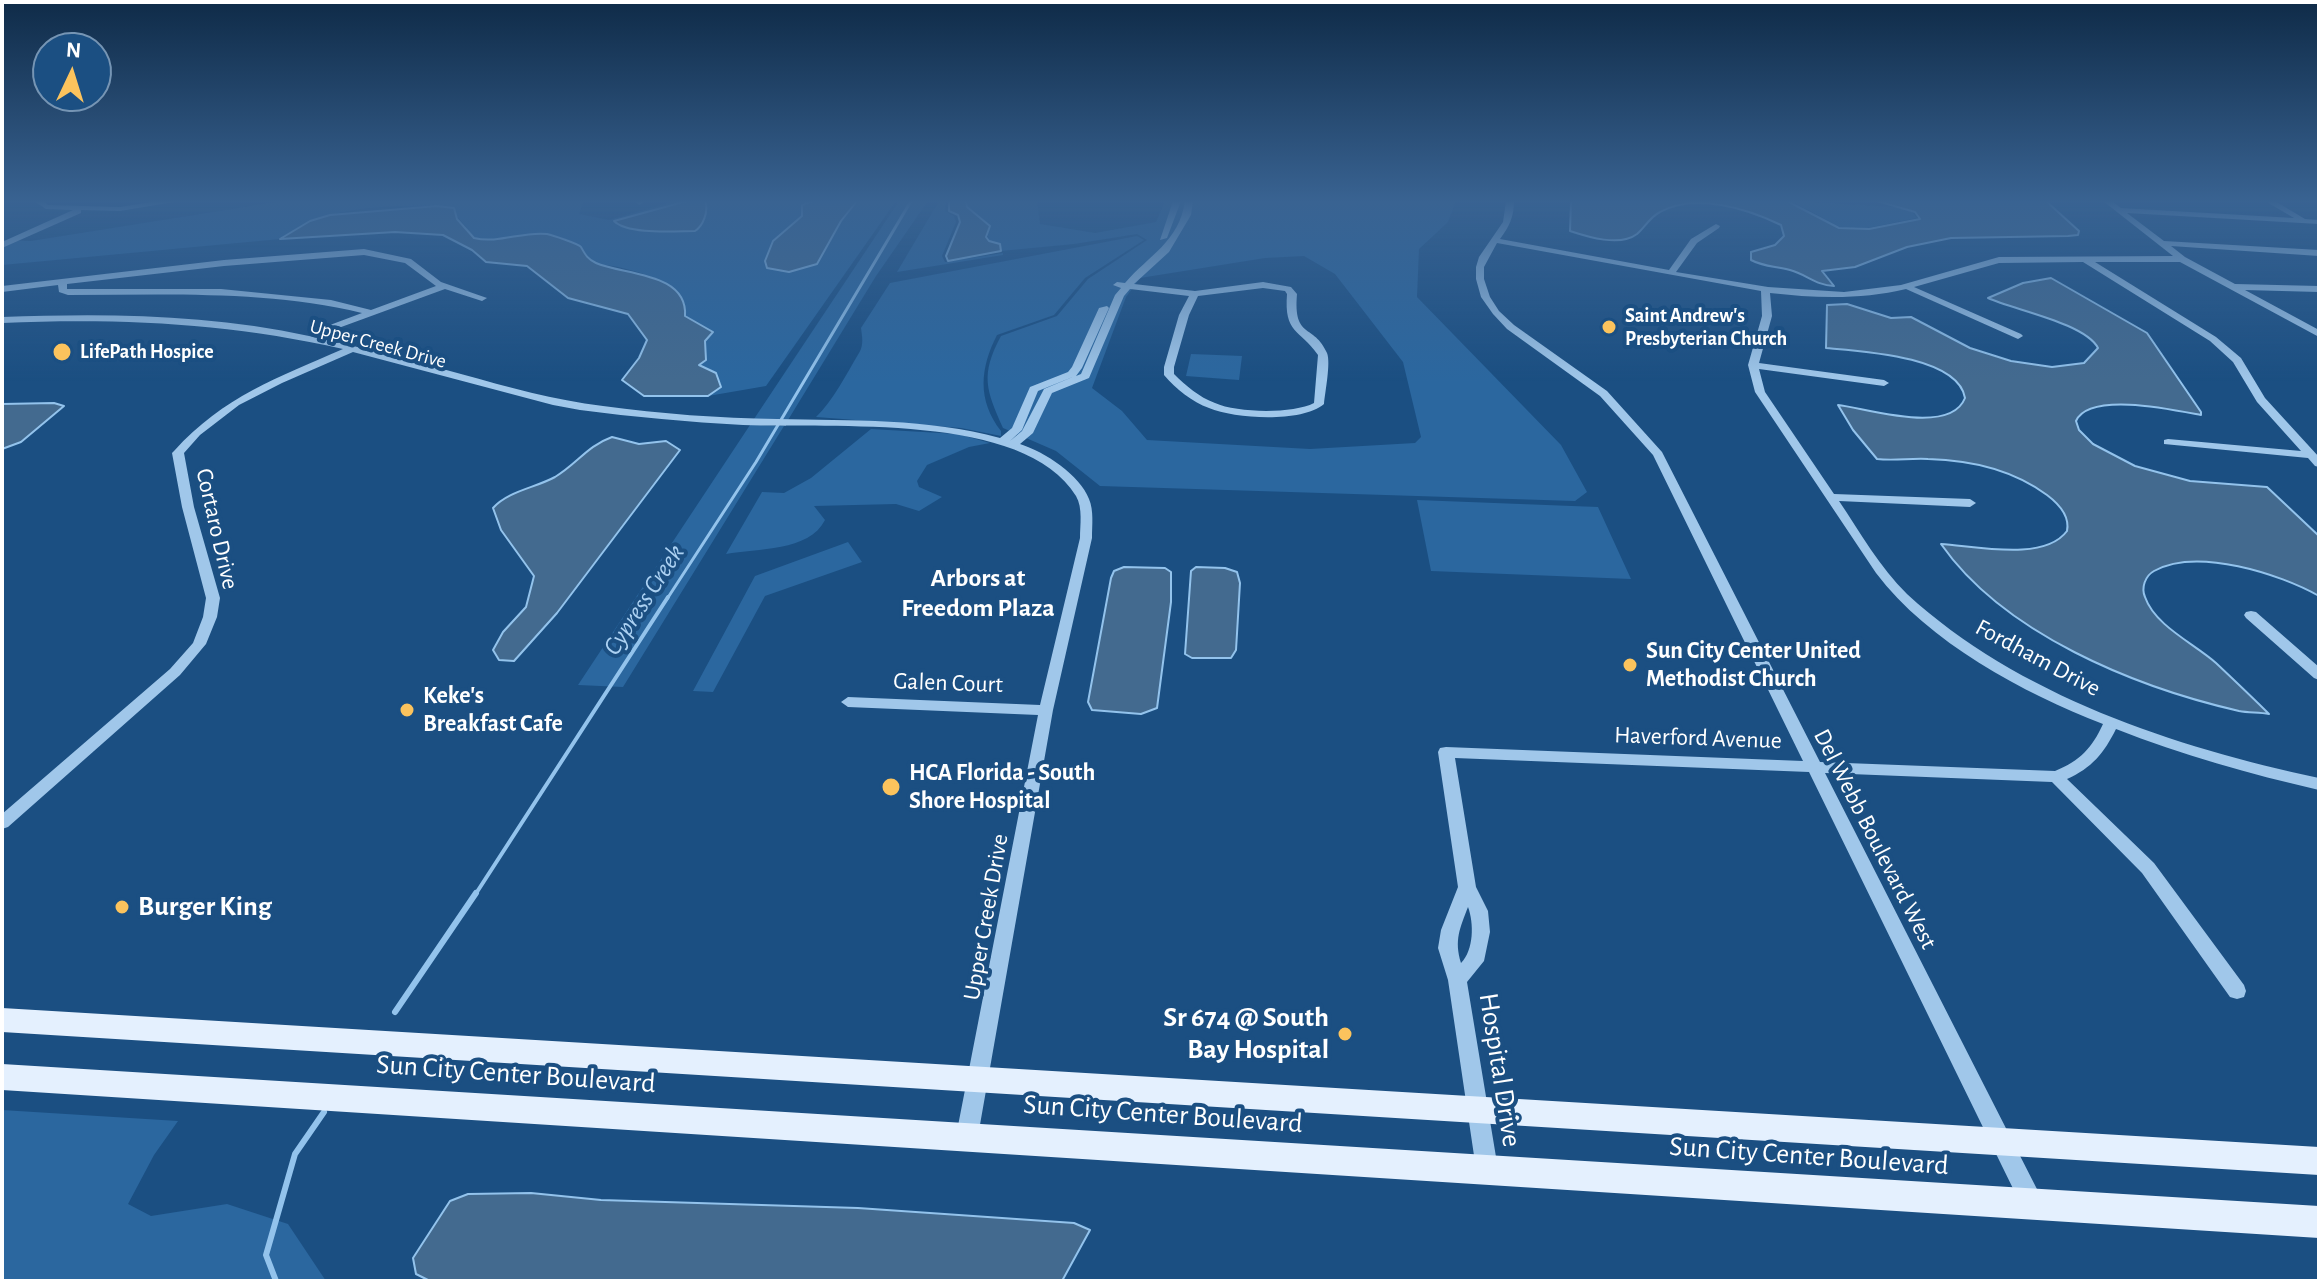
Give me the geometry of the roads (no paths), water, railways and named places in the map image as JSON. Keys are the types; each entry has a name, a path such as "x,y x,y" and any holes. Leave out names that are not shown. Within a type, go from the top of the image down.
{"main road":[{"name":"Sun City Center Boulevard","path":"2,1020 2319,1161"},
{"name":"Sun City Center Boulevard","path":"2,1077 2319,1222"}],"street":[{"path":"2,289 251,261"},
{"path":"407,261 445,286 482,298"},
{"path":"1009,442 1027,433 1048,391 1085,376 1122,286 1145,261"},
{"path":"1122,286 1153,261"},
{"name":"Del Webb Boulevard West","path":"1481,261 1479,269 1488,300 1517,331 1596,387 1658,454 2033,1205"},
{"path":"1606,261 1765,290 1838,295 1909,288 1997,261"},
{"path":"1671,273 1680,261"},
{"path":"2087,261 2213,339 2237,360 2261,400 2314,459"},
{"path":"2185,261 2319,334"},
{"path":"63,282 62,290 68,292 221,292 331,303 372,313"},
{"path":"1122,286 1195,294 1263,285 1288,289 1292,294 1289,316 1323,355 1319,404 1314,409 1299,412 1223,410 1176,382 1169,375 1169,367 1184,315 1195,294"},
{"path":"333,327 445,286"},
{"path":"2232,287 2319,289"},
{"path":"1909,288 2018,336"},
{"path":"1765,290 1767,316 1753,365 1884,383"},
{"name":"Upper Creek Drive","path":"2,322 182,326 258,336 345,352 548,408 590,416 634,420 928,428 977,433 1009,442 1053,464 1081,495 1087,513 1086,538 1046,710 967,1136"},
{"name":"Cortaro Drive","path":"2,823 175,672 199,644 210,617 213,598 188,507 178,453 198,428 221,410 345,352"},
{"name":"Fordham Drive","path":"1753,365 1760,392 1830,497 1902,596 1953,636 2016,677 2112,721 2202,753 2318,785"},
{"path":"2168,442 2314,459"},
{"path":"1830,497 1970,503"},
{"path":"2251,615 2319,675"},
{"name":"Galen Court","path":"848,702 1046,710"},
{"name":"Haverford Avenue","path":"1446,752 2056,777 2081,767 2096,756 2112,721"},
{"name":"Hospital Drive","path":"1446,752 1467,887 1479,911 1481,932 1475,961 1457,980"},
{"path":"2056,777 2148,868 2237,991"},
{"name":"Hospital Drive","path":"1467,887 1450,930 1447,948 1457,980 1487,1169"}],"waterway":[{"name":"Cypress Creek","path":"667,599 756,462 875,261"},
{"name":"Cypress Creek","path":"475,895 668,597"},
{"name":"Cypress Creek","path":"395,1012 476,893"},
{"name":"Cypress Creek","path":"276,1281 266,1255 295,1154 324,1112"}],"place":[{"name":"Saint Andrew's Presbyterian Church","path":"1609,327"},
{"name":"LifePath Hospice","path":"62,352"},
{"name":"Sun City Center United Methodist Church","path":"1630,665"},
{"name":"Keke's Breakfast Cafe","path":"407,710"},
{"name":"HCA Florida - South Shore Hospital","path":"891,787"},
{"name":"Burger King","path":"122,907"},
{"name":"Sr 674 @ South Bay Hospital","path":"1345,1034"}],"district":[{"name":"Arbors at Freedom Plaza","path":"978,593"}]}
